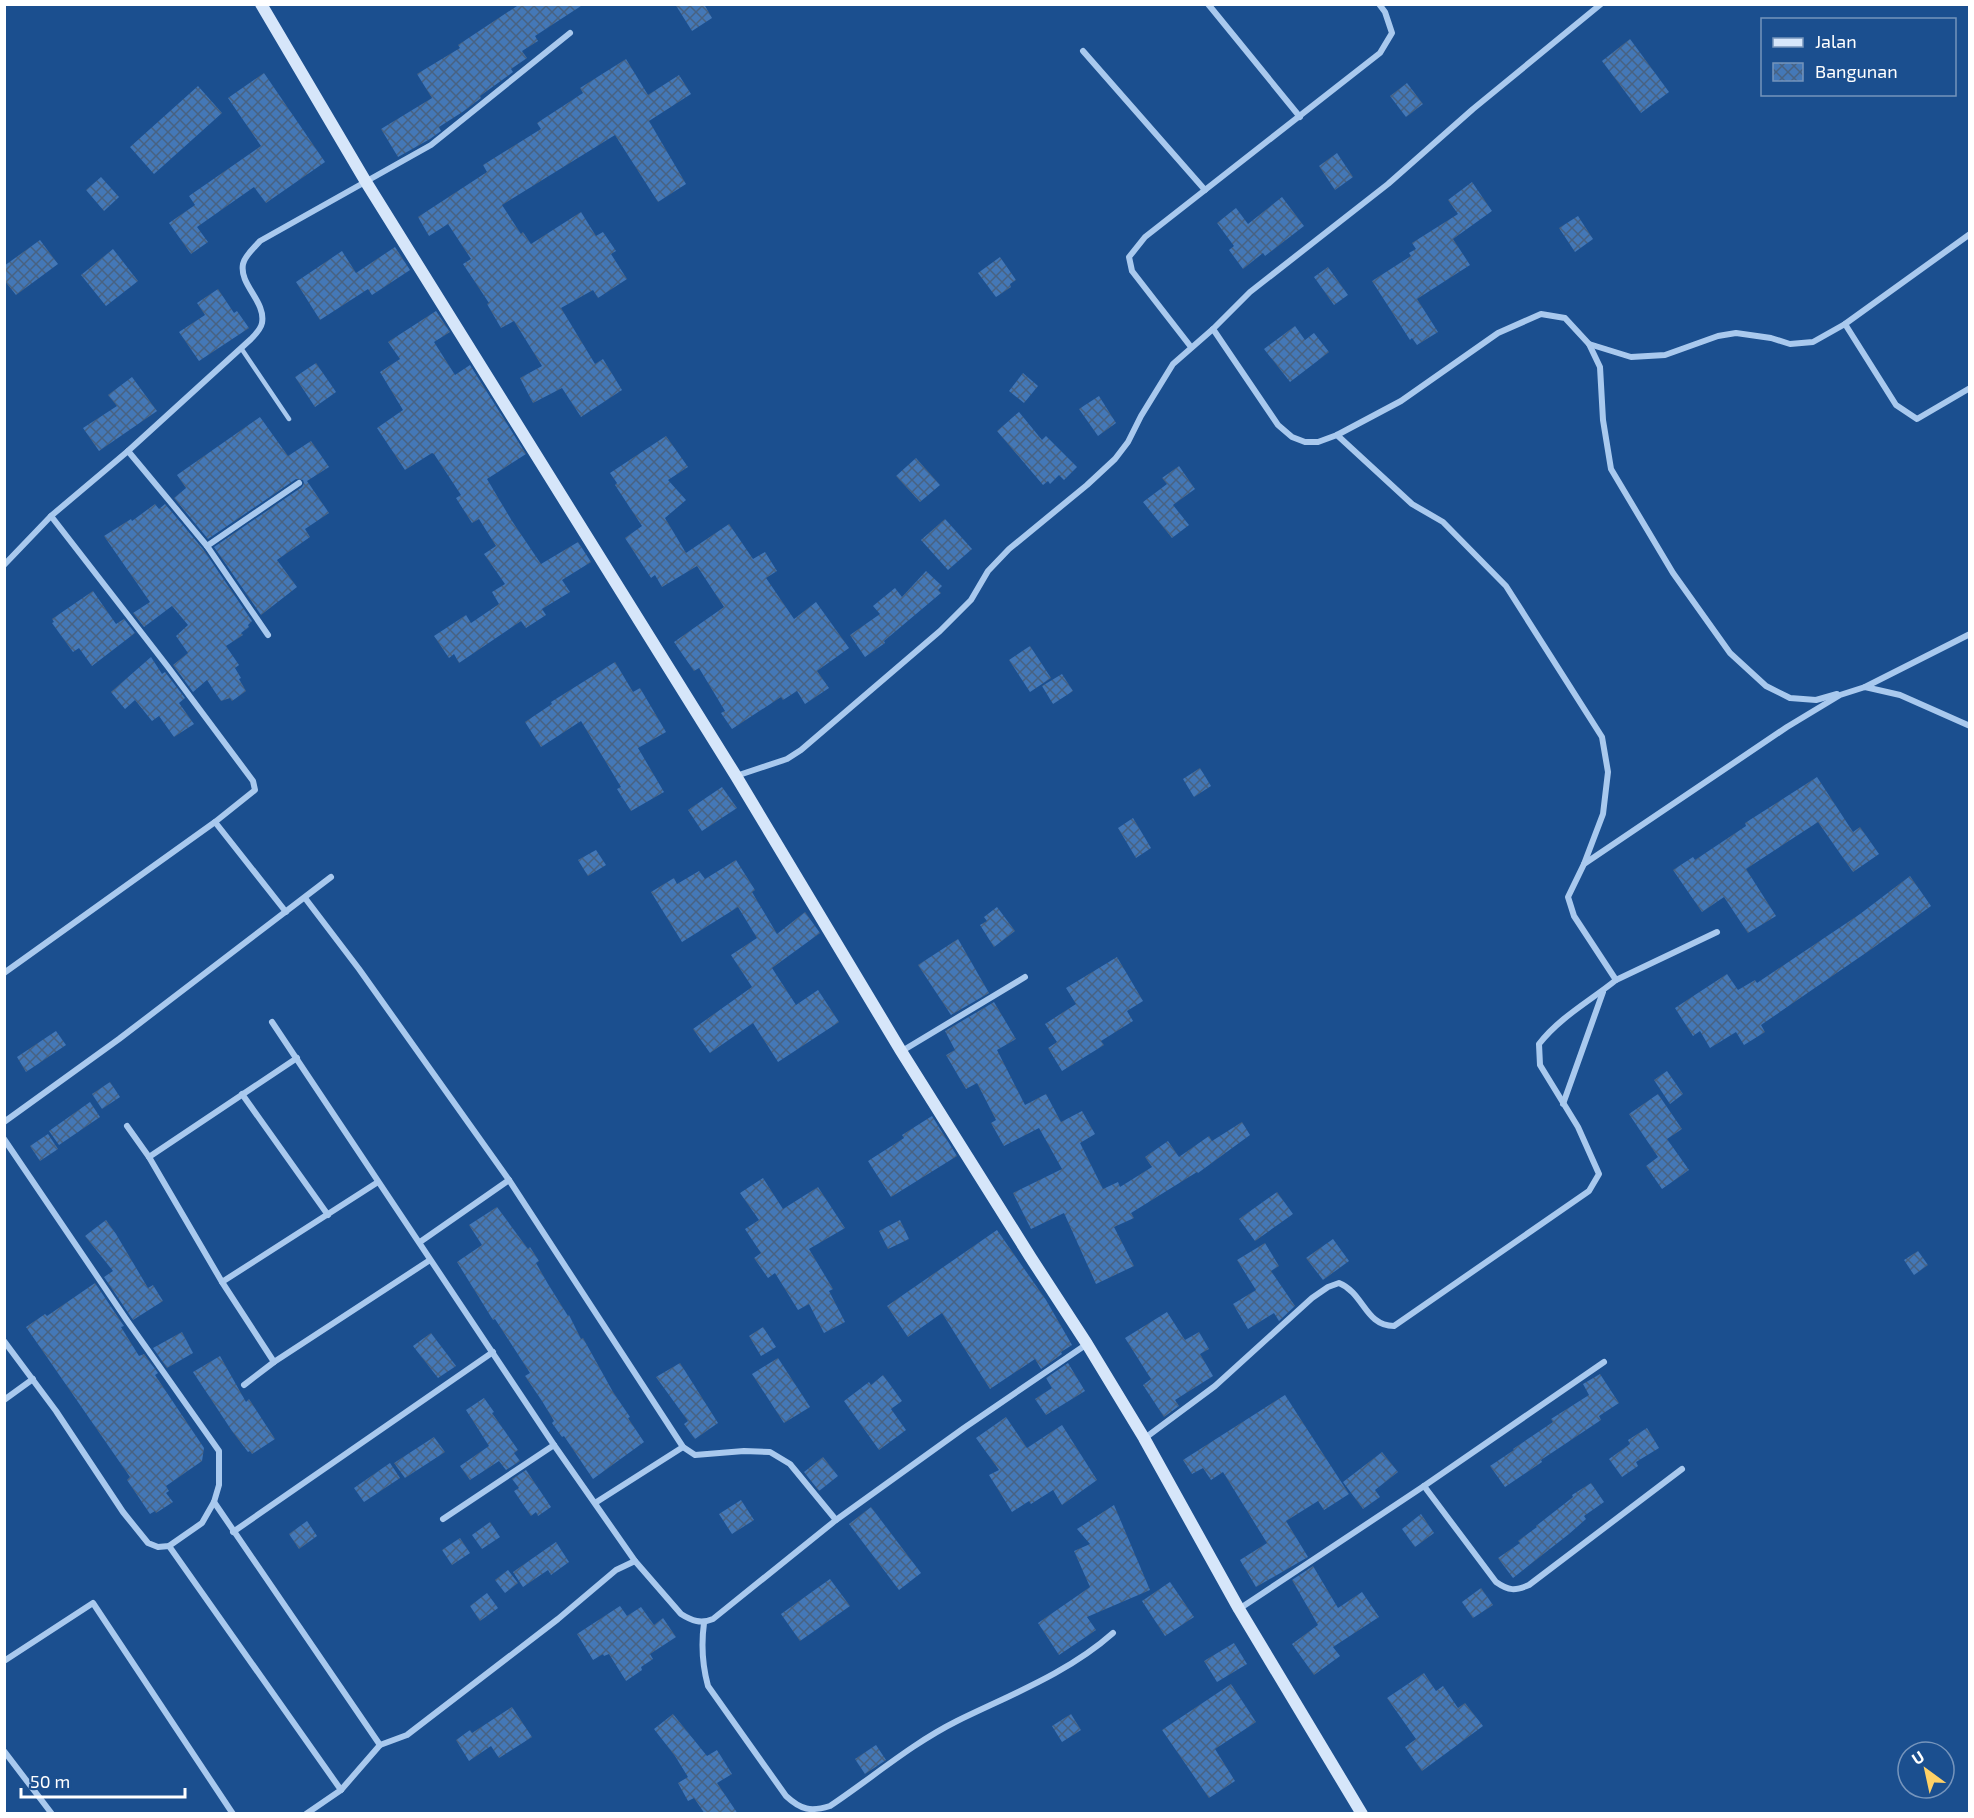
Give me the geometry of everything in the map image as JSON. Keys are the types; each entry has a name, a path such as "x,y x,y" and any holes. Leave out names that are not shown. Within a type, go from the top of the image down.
{"main road":[{"path":"261,4 366,183 736,776 901,1051 1030,1258 1087,1344 1144,1438 1239,1609 1362,1814"}],"street":[{"path":"1208,4 1300,117"},
{"path":"1191,347 1132,271 1129,257 1145,237 1380,54 1392,33 1385,12 1379,4"},
{"path":"736,776 787,759 801,750 940,631 971,600 988,571 1010,549 1087,486 1114,459 1128,442 1160,382 1173,364 1250,292 1388,184 1473,109 1601,4"},
{"path":"4,565 51,516 128,451 251,339 262,325 262,314 256,297 244,276 243,264 260,241 431,145 570,33"},
{"path":"1083,51 1205,190"},
{"path":"1589,344 1631,357 1665,355 1718,336 1736,333 1771,338 1790,344 1813,342 1845,324 1970,234"},
{"path":"1213,329 1278,425 1292,437 1305,442 1318,442 1337,435 1401,400 1498,333 1541,314 1565,318 1589,344 1600,367 1603,420 1611,469 1673,573 1730,653 1766,686 1790,698 1816,700 1865,687 1900,695 1970,726"},
{"path":"1845,324 1896,405 1917,419 1970,388"},
{"path":"1337,435 1412,504 1443,522 1506,586 1602,737 1608,772 1603,814 1584,864 1568,897 1574,916 1617,980"},
{"path":"128,451 207,546 268,635"},
{"path":"207,546 299,483"},
{"path":"4,973 215,822 255,790 253,781 168,666 51,516"},
{"path":"1584,864 1787,727 1840,695 1865,687 1970,633"},
{"path":"215,822 286,912"},
{"path":"4,1122 119,1039 331,878"},
{"path":"305,898 359,969 509,1180 683,1447 695,1455 744,1451 770,1452 790,1464 836,1520"},
{"path":"1144,1438 1215,1386 1312,1298 1328,1287 1339,1283 1349,1287 1372,1319 1383,1326 1394,1326 1589,1191 1599,1174 1578,1127 1540,1065 1539,1044 1564,1017 1617,980 1717,932"},
{"path":"901,1051 1025,977"},
{"path":"1563,1104 1603,990"},
{"path":"272,1022 554,1445 635,1561 681,1614 690,1620 704,1623 713,1620 836,1520 964,1428 1087,1344"},
{"path":"148,1157 297,1058"},
{"path":"242,1094 328,1215"},
{"path":"127,1126 148,1157 222,1282 274,1362"},
{"path":"4,1138 219,1451 219,1485 202,1523 168,1546 158,1547 148,1544 4,1341"},
{"path":"420,1242 509,1180"},
{"path":"222,1282 378,1182"},
{"path":"244,1384 430,1260"},
{"path":"233,1532 493,1352"},
{"path":"1239,1609 1425,1486 1604,1362"},
{"path":"4,1400 33,1379"},
{"path":"443,1519 554,1445"},
{"path":"595,1503 683,1447"},
{"path":"1425,1486 1496,1582 1507,1589 1516,1590 1529,1585 1682,1469"},
{"path":"213,1502 380,1745"},
{"path":"168,1546 340,1790"},
{"path":"306,1814 340,1790 380,1745 407,1735 558,1619 616,1570 635,1561"},
{"path":"4,1661 93,1604 233,1814"},
{"path":"704,1623 702,1655 703,1670 708,1686 786,1796 796,1806 805,1810 817,1810 830,1806 923,1740 1063,1668 1092,1651 1113,1633"},
{"path":"4,1751 52,1814"}],"lane":[{"path":"241,348 289,418"}],"building":[{"path":"520,4 584,4 535,36 538,41 522,51 527,58 511,69 513,72 464,111 439,127 441,131 398,157 381,129 432,98 417,74 460,48 458,45"},
{"path":"675,4 704,4 712,18 692,31"},
{"path":"1630,39 1669,92 1641,113 1602,61"},
{"path":"626,59 648,95 679,75 691,94 649,121 686,184 658,202 615,135 502,205 521,234 523,232 531,244 581,212 596,236 603,232 616,251 611,254 627,279 598,298 593,290 561,308 595,364 603,359 622,390 581,417 562,388 533,403 520,378 542,366 514,321 501,328 487,304 489,303 463,264 471,259 448,224 429,236 418,217 487,172 483,165 541,129 537,123 583,93 580,88"},
{"path":"264,73 325,162 266,203 254,187 197,227 208,242 191,254 169,223 195,205 189,196 261,146 228,98"},
{"path":"1407,83 1423,104 1406,117 1390,96"},
{"path":"198,86 222,113 154,174 130,147"},
{"path":"1337,153 1353,177 1335,190 1319,166"},
{"path":"101,177 119,197 104,211 86,190"},
{"path":"1472,182 1492,211 1453,239 1470,265 1417,299 1438,332 1417,345 1412,338 1410,340 1372,281 1411,256 1409,253 1416,249 1412,243 1458,214 1448,200"},
{"path":"1282,197 1304,226 1265,256 1263,253 1243,269 1229,250 1234,246 1217,223 1236,208 1248,224"},
{"path":"1578,216 1593,239 1575,252 1559,228"},
{"path":"40,240 58,264 16,295 4,280 4,266"},
{"path":"395,247 410,270 372,295 368,289 320,320 296,282 342,251 356,273"},
{"path":"113,249 138,281 106,306 81,275"},
{"path":"1000,257 1016,280 1010,284 1011,287 996,297 978,273"},
{"path":"1328,267 1348,295 1334,305 1314,277"},
{"path":"218,289 234,313 237,311 249,328 199,361 179,332 205,315 197,303"},
{"path":"436,311 450,332 434,342 455,375 470,365 526,454 487,479 512,521 541,564 578,542 591,562 562,580 570,592 542,609 546,615 526,628 521,621 459,663 454,654 449,658 434,636 466,615 471,623 499,604 492,592 505,584 484,554 496,546 479,519 472,523 456,498 461,495 434,454 432,453 405,470 377,428 403,410 380,372 400,359 388,342"},
{"path":"1295,326 1305,340 1314,333 1329,352 1290,382 1264,349"},
{"path":"316,363 336,392 315,407 295,377"},
{"path":"1023,373 1038,386 1024,403 1009,391"},
{"path":"132,377 157,411 99,451 83,428 117,406 108,395"},
{"path":"1099,396 1116,423 1098,436 1079,409"},
{"path":"1019,412 1042,440 1046,436 1077,467 1064,480 1059,475 1050,484 1048,481 1043,485 997,431"},
{"path":"260,417 288,456 311,441 329,467 307,481 329,513 305,529 310,537 277,560 297,587 261,615 214,547 302,487 303,480 296,479 208,539 174,498 186,488 177,475"},
{"path":"666,436 688,467 668,480 686,500 665,518 686,553 729,524 753,559 765,552 777,571 766,578 794,619 816,602 849,648 817,671 829,688 805,704 797,691 783,700 781,697 732,729 721,713 725,711 699,668 694,671 674,642 724,607 697,566 662,587 655,575 651,578 625,538 642,526 615,485 617,483 610,473"},
{"path":"916,458 940,485 920,502 896,476"},
{"path":"1179,466 1195,489 1173,505 1189,525 1172,538 1143,502 1167,484 1162,478"},
{"path":"155,504 159,509 165,504 203,549 252,621 249,627 241,633 243,635 226,646 239,665 235,668 246,691 232,701 230,698 221,701 207,680 193,692 173,665 188,653 176,636 188,625 172,606 144,627 133,613 150,602 104,536 131,519 132,521"},
{"path":"945,519 972,549 948,570 921,540"},
{"path":"926,571 942,586 938,590 941,593 884,641 885,643 865,657 850,635 880,614 873,606 895,588 902,597"},
{"path":"93,591 116,624 124,619 135,633 92,666 79,648 73,652 52,623 54,622 52,619"},
{"path":"1030,646 1051,678 1030,692 1009,660"},
{"path":"151,657 162,674 165,672 185,698 179,703 194,724 174,737 159,716 152,721 135,700 125,709 111,692"},
{"path":"615,662 633,692 640,688 666,732 638,748 664,792 631,811 617,789 621,787 581,721 541,747 525,722 552,704 551,702"},
{"path":"1062,674 1073,691 1053,704 1042,686"},
{"path":"1200,768 1211,786 1194,797 1183,779"},
{"path":"1817,777 1853,832 1860,827 1879,854 1853,872 1818,822 1746,869 1776,916 1748,933 1724,897 1702,912 1673,870 1693,857 1695,860 1746,826 1745,823"},
{"path":"722,787 737,808 702,831 688,810"},
{"path":"1133,818 1151,848 1136,858 1118,828"},
{"path":"596,850 606,865 588,876 578,860"},
{"path":"736,860 755,890 752,892 777,934 805,912 820,933 772,968 796,1005 818,990 839,1022 778,1062 753,1023 710,1053 693,1029 752,987 731,955 757,938 738,907 682,942 651,892 674,878 677,884 699,871 705,879"},
{"path":"1910,876 1931,906 1761,1025 1765,1032 1744,1045 1736,1032 1710,1048 1700,1031 1693,1036 1675,1008 1727,974 1738,990 1755,980 1757,983 1860,914"},
{"path":"997,907 1015,931 994,947 980,925 987,921 984,917"},
{"path":"958,939 989,993 951,1015 918,965"},
{"path":"1117,957 1143,1001 1127,1011 1133,1021 1101,1041 1104,1045 1062,1071 1048,1048 1057,1042 1045,1024 1076,1004 1066,988"},
{"path":"994,1002 1016,1039 997,1050 1025,1105 1046,1094 1061,1122 1082,1111 1095,1134 1080,1143 1103,1189 1118,1182 1120,1187 1152,1167 1145,1157 1168,1141 1179,1157 1209,1136 1212,1141 1242,1122 1250,1135 1198,1173 1131,1213 1134,1218 1114,1227 1134,1266 1096,1284 1064,1213 1031,1229 1013,1193 1062,1169 1039,1128 1004,1146 991,1123 996,1120 977,1083 966,1089 946,1055 955,1050 945,1031"},
{"path":"56,1031 66,1045 26,1072 17,1057"},
{"path":"1667,1071 1683,1094 1670,1104 1654,1080"},
{"path":"110,1082 120,1097 102,1109 92,1094"},
{"path":"1658,1094 1682,1129 1667,1139 1689,1170 1662,1189 1646,1166 1658,1157 1629,1114"},
{"path":"90,1102 100,1117 59,1145 49,1131"},
{"path":"932,1116 957,1156 891,1197 868,1161 904,1138 902,1135"},
{"path":"48,1134 58,1149 40,1161 30,1146"},
{"path":"763,1178 783,1209 818,1187 845,1228 809,1249 833,1289 829,1291 845,1322 824,1333 809,1304 798,1310 775,1273 768,1278 754,1258 761,1253 745,1229 759,1220 740,1193"},
{"path":"1277,1192 1293,1214 1255,1241 1239,1219"},
{"path":"497,1207 539,1261 536,1263 548,1284 569,1315 581,1339 583,1338 644,1442 593,1479 564,1436 562,1437 552,1423 554,1421 525,1376 530,1373 457,1262 482,1245 469,1225"},
{"path":"106,1220 148,1288 153,1285 163,1301 133,1320 104,1277 113,1271 85,1236"},
{"path":"900,1220 909,1239 888,1249 879,1231"},
{"path":"997,1230 1046,1300 1072,1345 1041,1369 1035,1359 990,1389 942,1313 908,1337 887,1306"},
{"path":"1333,1239 1349,1261 1323,1280 1306,1258"},
{"path":"1265,1243 1279,1266 1271,1271 1295,1306 1279,1321 1274,1313 1248,1329 1233,1304 1256,1290 1237,1260"},
{"path":"1918,1251 1928,1265 1914,1275 1904,1260"},
{"path":"95,1283 124,1326 121,1327 139,1356 144,1354 158,1373 155,1375 204,1448 202,1461 166,1486 169,1491 166,1493 173,1502 156,1513 155,1511 150,1514 127,1480 130,1477 26,1327 45,1314 47,1316"},
{"path":"1167,1312 1185,1340 1199,1332 1209,1349 1200,1354 1213,1376 1175,1400 1179,1406 1164,1417 1143,1385 1151,1379 1125,1338"},
{"path":"763,1327 776,1347 761,1356 749,1336"},
{"path":"182,1332 193,1353 167,1368 153,1348"},
{"path":"431,1333 456,1366 438,1378 413,1346"},
{"path":"220,1356 246,1402 249,1399 275,1439 252,1454 232,1431 193,1372"},
{"path":"778,1358 810,1407 784,1423 752,1374"},
{"path":"680,1363 718,1423 695,1439 684,1424 688,1421 656,1377"},
{"path":"1068,1363 1085,1391 1046,1415 1035,1399 1052,1388 1046,1378"},
{"path":"1600,1374 1619,1403 1599,1416 1601,1420 1505,1487 1490,1466 1553,1422 1551,1419 1589,1395 1583,1384"},
{"path":"883,1375 902,1401 891,1409 906,1430 879,1450 844,1401 869,1382 871,1385"},
{"path":"1285,1395 1349,1494 1324,1510 1318,1501 1286,1521 1308,1557 1256,1587 1240,1560 1267,1543 1223,1472 1211,1480 1203,1468 1192,1474 1183,1460"},
{"path":"484,1398 518,1450 514,1453 520,1461 506,1470 499,1461 470,1480 460,1466 489,1446 466,1410"},
{"path":"1006,1417 1027,1448 1062,1425 1097,1480 1062,1505 1053,1490 1031,1504 1029,1501 1012,1512 989,1475 999,1470 976,1438"},
{"path":"1647,1428 1659,1448 1636,1462 1638,1466 1622,1477 1609,1459 1630,1444 1628,1440"},
{"path":"434,1437 445,1452 405,1478 394,1463"},
{"path":"1382,1452 1398,1472 1375,1490 1380,1497 1363,1509 1343,1482"},
{"path":"823,1457 838,1476 819,1491 804,1472"},
{"path":"390,1463 400,1478 364,1502 354,1488"},
{"path":"526,1470 551,1507 538,1516 536,1512 531,1516 514,1491 519,1488 512,1479"},
{"path":"1591,1483 1604,1502 1584,1516 1586,1519 1569,1534 1513,1578 1498,1558 1520,1543 1518,1541 1573,1497 1572,1495"},
{"path":"741,1500 754,1520 732,1534 719,1514"},
{"path":"1114,1505 1150,1590 1087,1617 1096,1630 1059,1655 1038,1623 1090,1587 1074,1551 1090,1544 1077,1529"},
{"path":"871,1507 921,1573 899,1590 849,1524"},
{"path":"1421,1514 1434,1533 1415,1547 1402,1529"},
{"path":"307,1521 317,1536 299,1549 289,1534"},
{"path":"490,1522 500,1537 482,1549 472,1535"},
{"path":"460,1538 470,1553 452,1565 442,1550"},
{"path":"556,1542 569,1562 551,1575 548,1570 523,1587 513,1572"},
{"path":"1313,1566 1338,1608 1362,1592 1379,1617 1333,1647 1340,1656 1314,1675 1292,1644 1318,1625 1292,1580"},
{"path":"508,1570 518,1583 505,1593 495,1580"},
{"path":"830,1579 850,1606 800,1641 781,1614"},
{"path":"1170,1582 1194,1617 1165,1636 1142,1601"},
{"path":"1481,1588 1493,1605 1473,1618 1462,1602"},
{"path":"487,1593 498,1608 480,1621 470,1606"},
{"path":"620,1606 627,1616 641,1607 654,1625 663,1618 676,1637 650,1654 653,1659 626,1681 609,1654 604,1656 603,1654 593,1660 577,1634"},
{"path":"1234,1643 1247,1664 1217,1682 1204,1661"},
{"path":"1424,1673 1436,1691 1443,1686 1458,1708 1465,1703 1483,1726 1422,1771 1405,1747 1416,1739 1387,1698"},
{"path":"1231,1684 1256,1722 1215,1749 1235,1781 1209,1798 1162,1730"},
{"path":"512,1707 532,1737 499,1758 491,1746 469,1761 456,1740 470,1730 472,1733"},
{"path":"673,1714 707,1756 717,1750 732,1774 717,1783 738,1814 705,1814 694,1798 688,1801 678,1783 688,1777 654,1729"},
{"path":"1071,1714 1081,1730 1062,1742 1052,1726"},
{"path":"876,1745 886,1760 865,1774 855,1759"}]}
